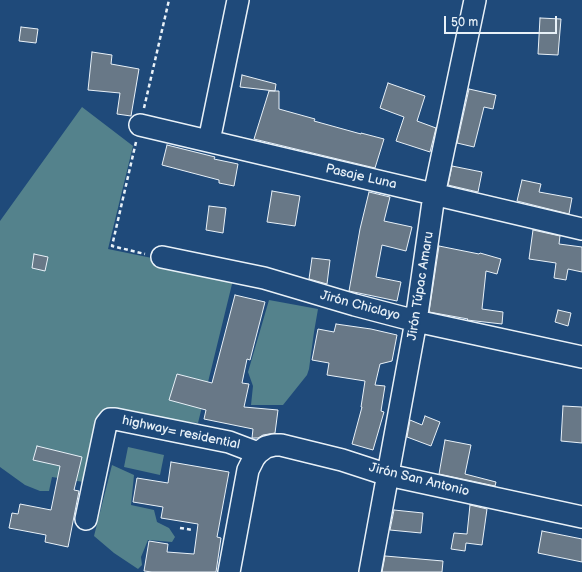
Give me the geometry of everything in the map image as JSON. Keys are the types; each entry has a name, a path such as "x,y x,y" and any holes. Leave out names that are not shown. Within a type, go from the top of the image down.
{"street":[{"path":"209,141 238,0"},
{"name":"Jirón Túpac Amaru","path":"370,572 416,321 434,195 474,0"},
{"name":"Pasaje Luna","path":"140,125 434,195 582,228"},
{"name":"Jirón Chiclayo","path":"162,257 264,278 355,305 416,321 582,357"},
{"name":"highway= residential","path":"86,519 106,424 110,420 115,419 229,442 258,453"},
{"name":"Jirón San Antonio","path":"258,453 274,445 281,445 342,460 388,474 582,517"},
{"path":"229,572 248,470 258,453"}],"path":[{"path":"180,528 194,530"}],"green space":[{"path":"82,107 133,146 108,249 152,258 233,280 198,423 104,412 90,483 52,477 49,491 40,491 25,485 0,467 0,221"},
{"path":"269,300 318,309 309,369 307,375 283,405 251,405 253,386 248,372"},
{"path":"128,447 164,455 160,475 124,467"},
{"path":"112,465 134,475 131,505 154,510 157,522 169,528 175,537 172,542 148,540 141,557 142,565 138,569 114,553 94,536"}],"building":[{"path":"540,18 561,19 558,55 538,54"},
{"path":"21,27 38,29 36,43 19,41"},
{"path":"92,52 112,55 111,64 139,69 131,116 117,114 120,93 88,90"},
{"path":"242,75 276,84 275,91 240,87"},
{"path":"388,83 425,96 417,121 436,128 430,152 396,141 404,117 380,108"},
{"path":"469,89 496,95 493,109 484,107 474,147 457,143"},
{"path":"269,91 279,91 279,109 315,119 314,121 384,139 375,168 254,139"},
{"path":"167,145 215,157 214,159 238,164 234,186 219,183 219,180 162,165"},
{"path":"452,166 482,172 478,192 448,185"},
{"path":"522,180 541,184 539,192 572,198 569,214 517,201"},
{"path":"272,191 300,196 295,226 267,222"},
{"path":"369,192 390,197 384,221 412,227 406,251 382,245 376,277 401,282 397,301 349,291 360,229"},
{"path":"209,206 226,208 223,233 206,230"},
{"path":"533,230 560,236 559,244 582,247 582,272 568,269 566,280 554,278 556,263 529,259"},
{"path":"439,246 480,253 501,259 497,274 486,271 482,309 503,312 502,324 467,320 468,319 429,312"},
{"path":"34,254 48,257 45,271 32,268"},
{"path":"312,258 330,260 327,284 309,279"},
{"path":"235,295 265,302 250,360 247,359 242,383 249,384 244,407 278,410 275,433 263,435 258,438 252,438 253,429 204,419 206,410 169,400 177,374 212,383"},
{"path":"558,310 571,313 568,326 555,322"},
{"path":"336,324 371,329 397,335 392,361 380,364 375,385 385,386 381,411 384,412 373,450 352,444 362,407 365,381 327,375 329,363 312,360 318,329 334,332"},
{"path":"563,406 582,407 582,443 561,441"},
{"path":"425,416 440,422 431,446 407,437 410,420 422,425"},
{"path":"445,440 471,445 465,474 496,482 495,486 439,474"},
{"path":"37,446 82,457 74,490 79,491 68,547 45,542 46,535 9,528 12,513 18,514 20,504 51,510 60,466 33,460"},
{"path":"171,462 229,472 217,537 221,538 216,572 144,571 149,541 168,544 167,552 194,554 198,524 161,518 163,507 133,502 137,478 168,483"},
{"path":"470,505 487,509 482,545 466,543 465,551 451,549 454,533 467,534"},
{"path":"394,510 423,513 421,533 390,530"},
{"path":"542,531 582,539 582,562 538,553"},
{"path":"385,556 443,561 442,572 382,572"}]}
